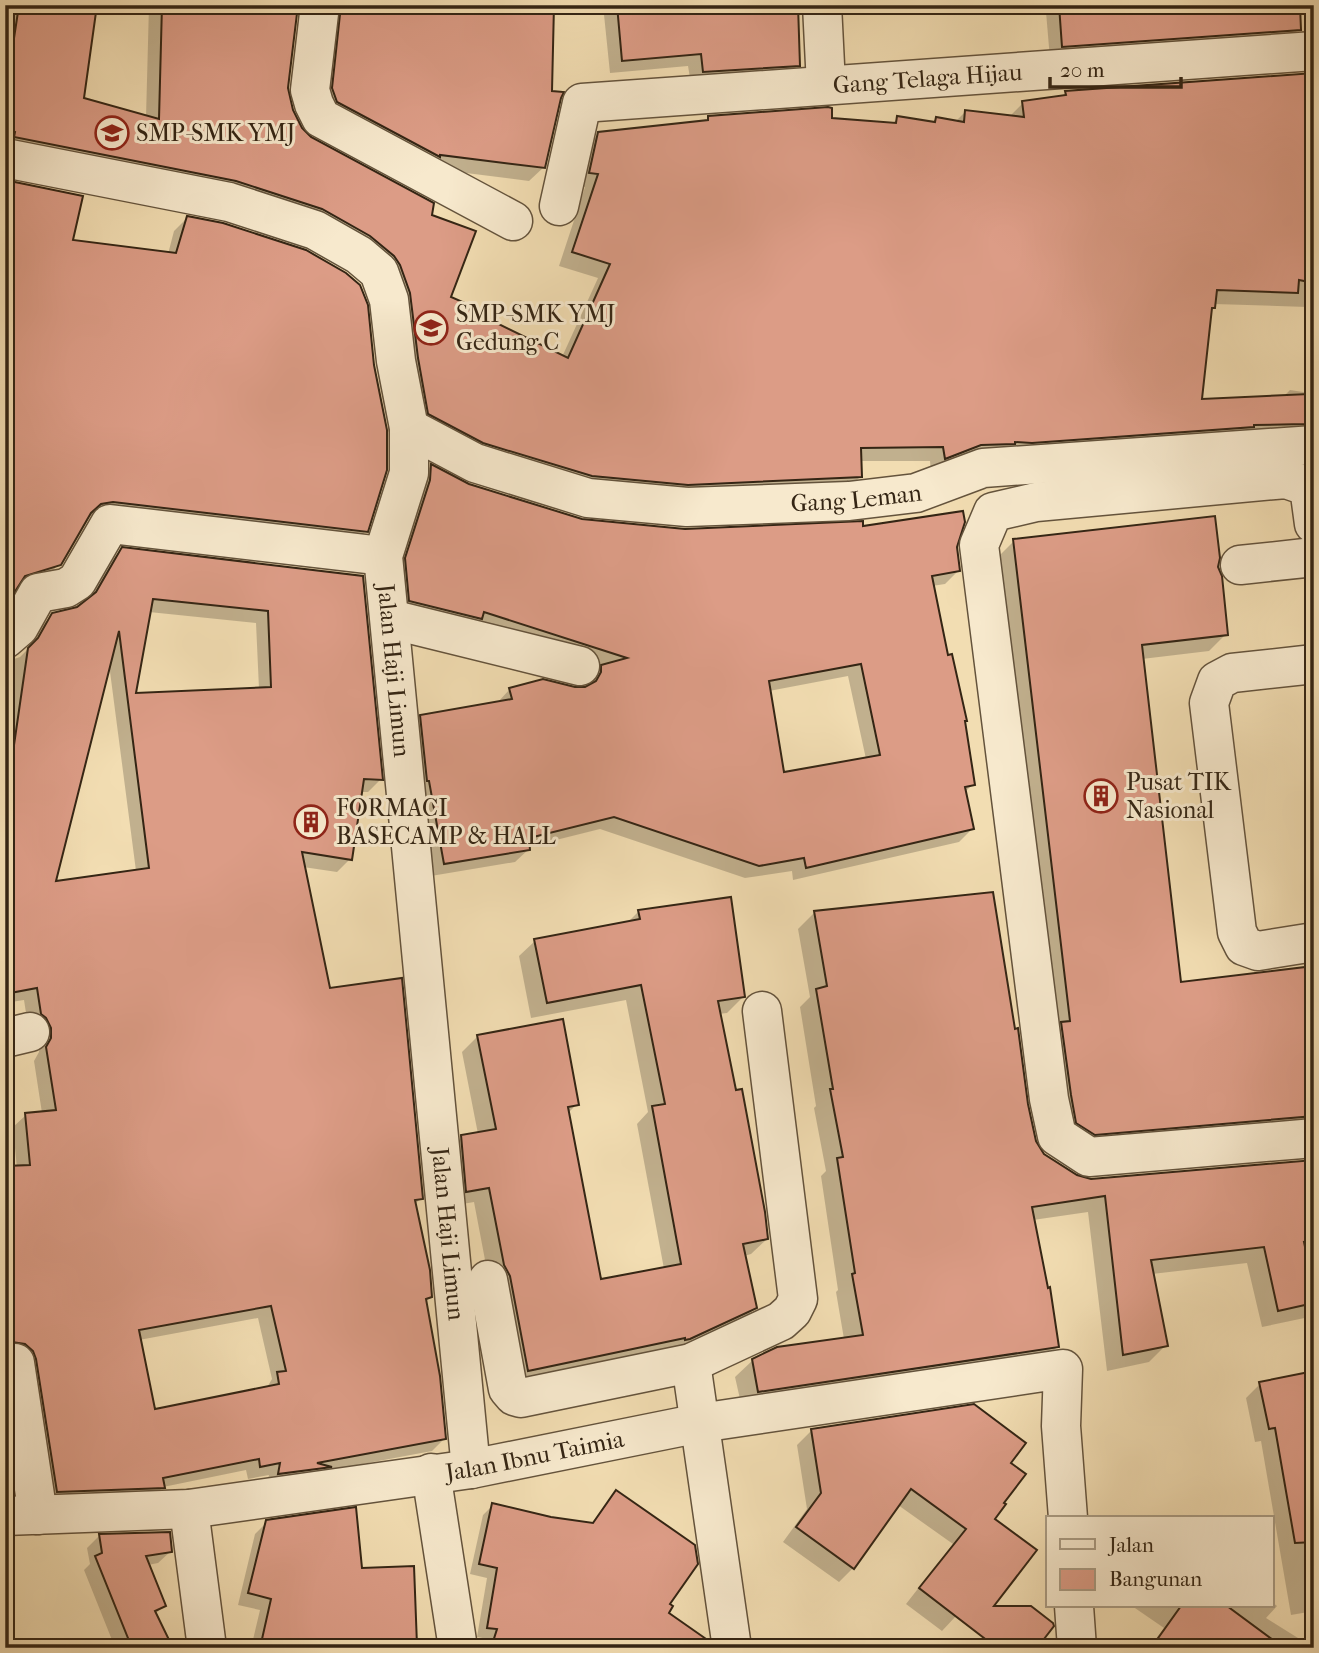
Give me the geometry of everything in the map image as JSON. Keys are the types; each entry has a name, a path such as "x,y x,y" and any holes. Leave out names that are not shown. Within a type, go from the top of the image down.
{"street":[{"path":"320,5 310,89 320,118 513,221"},
{"path":"822,5 826,85"},
{"name":"Gang Telaga Hijau","path":"559,206 582,103 1314,51"},
{"name":"Jalan Haji Limun","path":"5,158 229,202 315,230 359,256 379,272 389,300 396,361 409,428 409,472 383,556 471,1469"},
{"name":"Gang Leman","path":"409,428 475,463 588,498 687,507 849,501 916,493 983,468 1314,445"},
{"path":"1314,524 1309,487 1286,479 1036,502 993,512 979,545 1049,1099 1057,1136 1089,1157 1314,1138"},
{"path":"5,639 19,627 38,593 66,588 77,581 110,524 383,556"},
{"path":"1240,565 1314,557"},
{"path":"390,619 580,666"},
{"path":"1314,664 1232,673 1217,681 1209,703 1237,932 1244,946 1258,951 1314,942"},
{"path":"488,1280 508,1390 521,1398 691,1363 781,1321 792,1311 798,1299 762,1011"},
{"path":"5,1363 15,1363 22,1516"},
{"path":"691,1363 732,1648"},
{"name":"Jalan Ibnu Taimia","path":"22,1516 189,1509 471,1469 700,1423 1063,1369 1062,1426 1068,1516"},
{"path":"431,1473 458,1648"},
{"path":"189,1509 207,1648"},
{"path":"1074,1608 1077,1648"}],"building":[{"path":"19,5 97,5 84,98 159,119 162,5 298,5 288,88 293,110 302,128 311,137 434,203 432,215 476,231 451,297 465,303 464,307 568,358 610,264 572,252 598,174 589,173 598,132 708,120 708,116 828,107 832,108 832,118 896,123 897,116 935,122 936,117 964,122 965,110 1024,117 1022,101 1066,95 1065,91 1314,73 1314,283 1299,280 1298,293 1217,290 1215,308 1212,308 1202,399 1309,394 1305,424 1254,425 981,445 945,459 943,447 861,448 862,477 688,485 592,476 483,443 428,414 410,293 394,256 370,236 322,209 236,181 14,137 15,132 5,130 5,77 8,78"},
{"path":"341,5 554,5 552,91 564,92 545,168 440,157 337,102 332,88"},
{"path":"617,5 798,5 800,66 703,72 701,54 622,61"},
{"path":"1059,5 1300,5 1301,30 1062,47"},
{"path":"5,180 83,196 73,240 176,253 187,216 223,223 306,250 346,273 360,285 368,305 374,365 387,430 387,470 368,532 113,502 101,504 91,513 61,565 25,576 5,607 5,389 8,359"},
{"path":"431,464 469,484 582,519 685,529 863,521 863,526 963,511 965,522 957,547 960,571 932,576 948,655 952,654 967,721 975,785 965,787 974,829 806,868 804,858 759,866 614,817 529,838 530,850 444,864 427,781 420,715 512,699 509,688 543,679 585,687 596,681 601,665 627,658 484,612 482,619 409,601 405,558 430,480","holes":["861,664 880,755 784,772 769,681"]},
{"name":"Pusat TIK Nasional","path":"1215,516 1220,558 1218,567 1222,576 1228,635 1142,645 1181,982 1314,966 1314,1116 1095,1135 1076,1123 1071,1095 1061,1022 1070,1021 1013,539"},
{"path":"122,547 363,576 383,780 364,779 352,860 302,852 330,988 402,978 423,1199 415,1200 430,1270 432,1297 426,1299 440,1376 446,1439 317,1463 332,1467 278,1474 280,1463 260,1467 259,1459 163,1478 165,1488 57,1492 36,1359 33,1351 25,1344 5,1341 5,1166 30,1165 25,1113 56,1110 46,1047 51,1038 51,1028 41,1014 37,988 5,994 5,750 13,752 28,648 38,638 52,613 77,607 96,592","holes":["153,599 268,611 271,687 136,693","119,631 149,868 56,881","271,1306 286,1371 277,1372 279,1384 155,1409 139,1330"]},
{"path":"993,892 1015,1029 1018,1028 1028,1104 1036,1141 1044,1154 1077,1175 1091,1179 1314,1160 1314,1241 1304,1242 1314,1303 1278,1311 1264,1247 1151,1260 1168,1346 1123,1355 1105,1196 1032,1207 1048,1288 1050,1287 1059,1347 758,1392 752,1359 777,1347 863,1335 837,1158 843,1157 816,989 827,986 814,911"},
{"path":"731,897 745,997 718,1001 736,1090 742,1089 765,1212 768,1239 743,1244 757,1308 690,1339 528,1371 510,1276 504,1265 489,1188 466,1192 461,1135 496,1129 477,1035 563,1019 579,1105 568,1107 601,1279 681,1264 652,1106 665,1104 641,985 547,1003 534,939 640,919 638,910"},
{"path":"1314,1371 1314,1542 1295,1543 1275,1428 1269,1429 1259,1382"},
{"path":"974,1404 1026,1443 1011,1463 1026,1474 995,1519 1037,1550 994,1606 1031,1606 1053,1623 1054,1626 1037,1648 997,1648 919,1588 966,1529 911,1489 854,1569 796,1527 821,1493 811,1429"},
{"path":"5,1445 13,1494 5,1494"},
{"path":"616,1490 695,1545 698,1564 670,1604 673,1606 669,1613 709,1641 710,1648 491,1648 497,1629 487,1628 497,1568 479,1564 492,1503 551,1517 593,1523"},
{"path":"356,1507 362,1568 414,1566 417,1645 260,1648 271,1599 248,1593 266,1520"},
{"path":"170,1532 172,1552 146,1556 166,1606 155,1611 173,1648 132,1648 95,1556 102,1553 99,1534"},
{"path":"1180,1608 1230,1608 1284,1648 1151,1648"}],"place":[{"name":"SMP-SMK YMJ","path":"112,133"},
{"name":"SMP-SMK YMJ Gedung C","path":"431,328"},
{"name":"Pusat TIK Nasional","path":"1101,796"},
{"name":"FORMACI BASECAMP & HALL","path":"311,822"}]}
